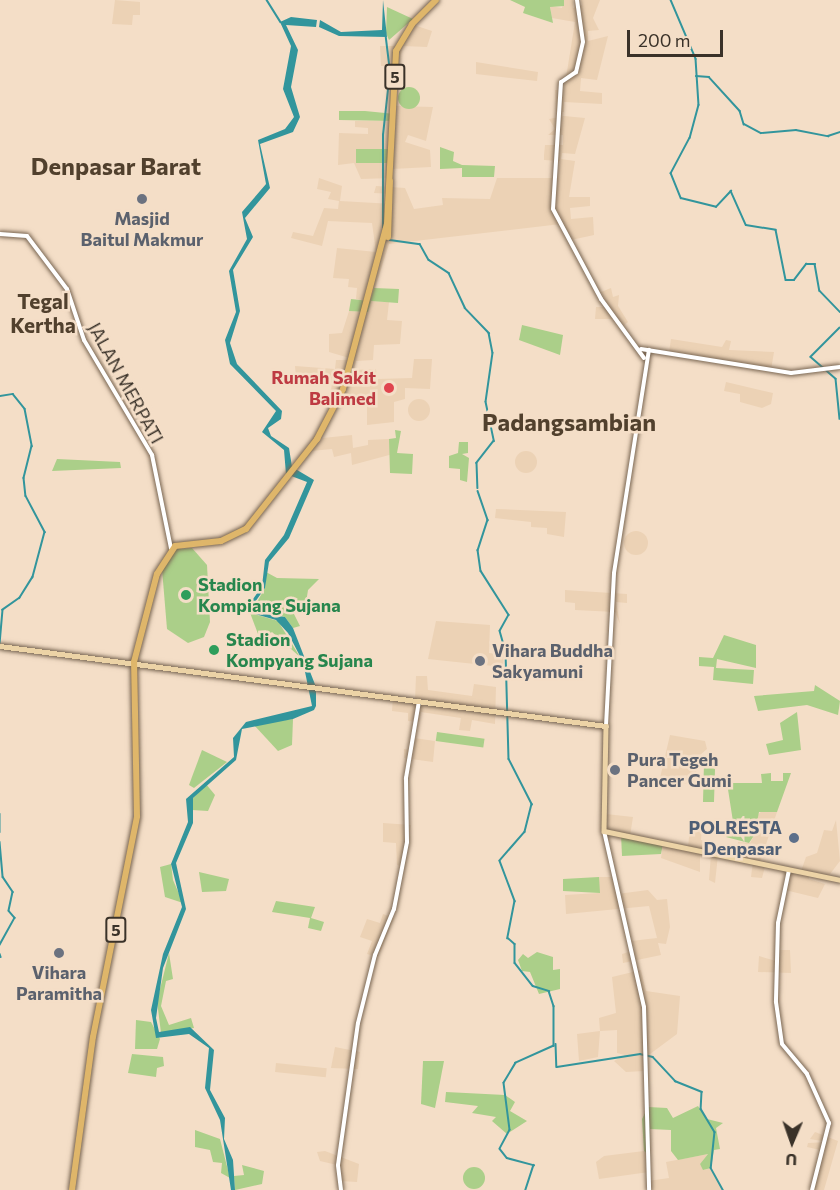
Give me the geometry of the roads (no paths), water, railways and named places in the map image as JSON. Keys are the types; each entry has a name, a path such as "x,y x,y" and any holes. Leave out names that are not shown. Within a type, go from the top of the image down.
{"highway":[{"name":"5","path":"72,1190 93,1036 140,794 134,668 159,558 170,547 185,539 204,541 246,529 296,465 344,389 391,224 387,169 396,51 412,24 436,0"}],"main road":[{"path":"0,646 134,668 318,688 606,726 604,831 840,880"}],"street":[{"path":"577,0 583,42 576,72 561,82 553,209 612,316 641,349 644,358 643,412 614,573 606,726"},
{"name":"JALAN MERPATI","path":"0,234 27,236 66,286 84,340 150,451 162,523 170,547"},
{"path":"641,349 784,372 840,367"},
{"path":"644,358 649,350"},
{"path":"341,1190 338,1165 358,1023 375,955 394,909 407,842 406,778 419,701"},
{"path":"604,831 644,1007 649,1190"},
{"path":"789,870 776,949 776,1006 782,1044 807,1074 830,1128 812,1190"}],"water":[{"path":"383,0 387,37 339,36 319,27 320,20 341,32 382,30"},
{"path":"291,17 317,20 316,27 286,25 298,50 291,87 300,117 293,132 260,144 270,188 245,218 253,237 233,270 240,311 230,343 237,364 282,411 281,419 268,428 271,436 289,448 292,467 314,480 289,538 269,562 265,588 253,605 260,613 285,617 293,628 316,687 316,706 314,710 293,719 242,729 236,760 193,798 193,823 176,863 186,909 163,968 156,1018 159,1032 190,1027 214,1050 210,1090 225,1118 224,1139 233,1160 235,1190 231,1190 220,1120 205,1088 209,1048 189,1034 156,1038 151,1010 163,954 182,907 171,864 188,822 186,799 234,757 233,738 246,722 312,706 303,662 288,633 276,620 251,613 249,605 262,586 265,560 284,535 307,482 286,474 284,450 262,432 276,411 230,364 225,340 236,312 229,271 247,239 242,212 266,184 258,140 285,129 294,117 283,89 291,46 280,22"}],"waterway":[{"path":"267,0 281,22"},
{"path":"671,0 696,59 699,105 690,138 671,173 681,198 716,207 731,191 746,225 776,230 786,280 794,280 806,264 815,264 820,291 840,312"},
{"path":"383,228 383,135 390,72 386,38"},
{"path":"696,76 709,77 740,111 744,124 761,133 796,130 828,136 840,132"},
{"path":"390,240 420,244 429,260 449,273 465,308 489,333 493,353 486,402 494,441 477,463 478,488"},
{"path":"840,328 811,357 836,379 840,419"},
{"path":"0,396 13,394 25,409 32,446 24,478 26,496 45,532 33,577 20,598 3,610 0,643"},
{"path":"478,491 488,520 478,550 481,571 509,615 500,631 506,652 509,759 532,804 525,832 500,861 515,901 508,938 515,944 515,963 533,986 549,991 554,1006 554,1046 516,1063 504,1083 510,1130 500,1149 507,1158 534,1165 526,1190"},
{"path":"0,814 0,832"},
{"path":"0,842 3,877 13,892 9,911 15,918 0,945"},
{"path":"556,1044 557,1067 640,1054 653,1057 675,1081 702,1092 701,1109 715,1132 711,1168 723,1190"}],"place":[{"name":"Masjid Baitul Makmur","path":"142,199"},
{"name":"Rumah Sakit Balimed","path":"389,388"},
{"name":"Stadion Kompiang Sujana","path":"186,595"},
{"name":"Stadion Kompyang Sujana","path":"214,650"},
{"name":"Vihara Buddha Sakyamuni","path":"480,661"},
{"name":"Pura Tegeh Pancer Gumi","path":"615,770"},
{"name":"POLRESTA Denpasar","path":"794,838"},
{"name":"Vihara Paramitha","path":"59,953"}],"district":[{"name":"Denpasar Barat","path":"116,166"},
{"name":"Tegal Kertha","path":"43,313"},
{"name":"Padangsambian","path":"569,422"}]}
